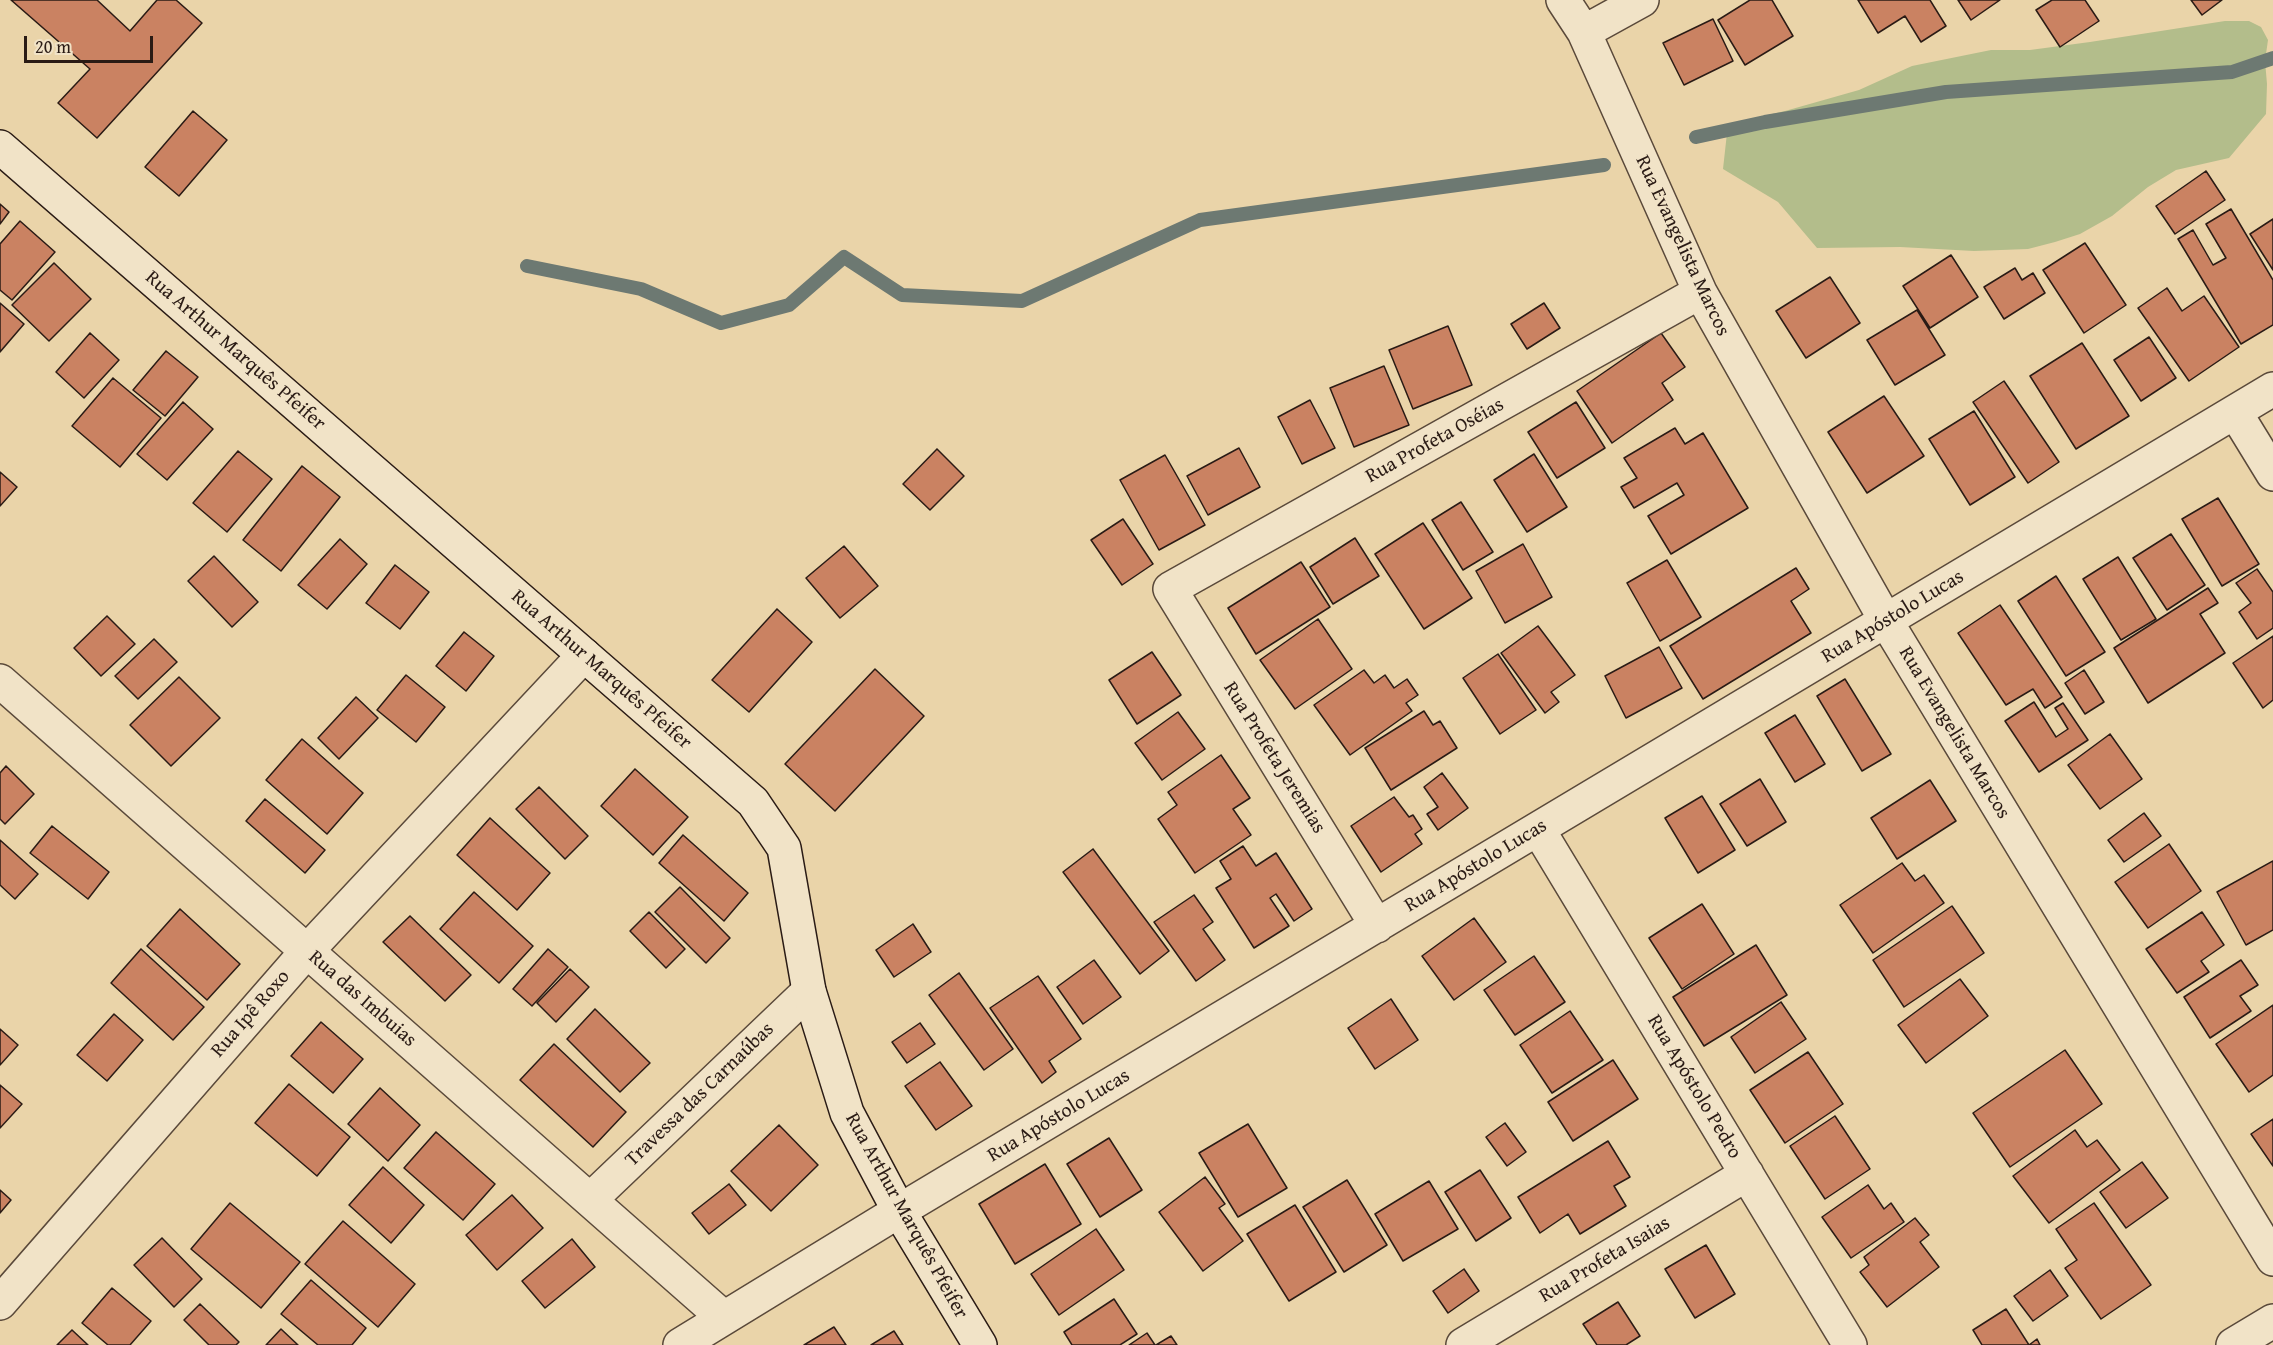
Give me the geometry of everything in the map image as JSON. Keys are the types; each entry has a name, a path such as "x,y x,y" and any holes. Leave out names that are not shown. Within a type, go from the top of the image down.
{"street":[{"name":"Rua Evangelista Marcos","path":"1563,0 1584,32 1700,292 1886,621 2273,1259"},
{"path":"1584,32 1642,0"},
{"name":"Rua Arthur Marquês Pfeifer","path":"0,147 753,802 784,848 809,991 847,1113 899,1211 980,1345"},
{"name":"Rua Profeta Oséias","path":"1170,589 1700,292"},
{"name":"Rua Apóstolo Lucas","path":"680,1345 899,1211 2273,389"},
{"path":"2235,412 2273,474"},
{"name":"Rua Profeta Jeremias","path":"1170,589 1377,926"},
{"name":"Rua Ipê Roxo","path":"0,1303 307,951 584,655"},
{"name":"Rua das Imbuias","path":"3,691 307,951 724,1318"},
{"name":"Rua Apóstolo Pedro","path":"1538,829 1850,1345"},
{"name":"Travessa das Carnaúbas","path":"590,1200 809,991"},
{"name":"Rua Profeta Isaias","path":"1463,1345 1747,1174"},
{"path":"2233,1345 2273,1321"}],"green space":[{"path":"2225,21 2249,21 2261,27 2268,40 2265,61 2266,114 2229,158 2176,170 2148,187 2112,216 2080,234 2055,242 2028,249 1974,251 1900,247 1817,248 1778,202 1723,169 1728,124 1859,90 1912,66 1991,50 2030,50"}],"building":[{"path":"11,0 97,0 130,31 157,0 176,0 202,23 97,138 58,103 90,69"},
{"path":"1750,0 1772,0 1793,36 1745,65 1718,20"},
{"path":"1858,0 1930,0 1946,26 1921,42 1905,16 1878,33"},
{"path":"1958,0 2000,0 1971,20"},
{"path":"2052,0 2085,0 2099,21 2060,47 2036,10"},
{"path":"2191,0 2222,0 2202,15"},
{"path":"1713,19 1733,61 1684,85 1663,43"},
{"path":"193,111 227,140 179,196 145,167"},
{"path":"2206,171 2225,200 2175,234 2156,206"},
{"path":"0,204 9,212 0,224"},
{"path":"2231,209 2273,280 2273,325 2241,344 2178,239 2193,230 2213,265 2226,258 2206,224"},
{"path":"2273,219 2273,270 2250,234"},
{"path":"20,221 55,252 12,300 0,290 0,244"},
{"path":"2085,243 2126,305 2084,333 2043,270"},
{"path":"1951,255 1978,297 1930,328 1903,286"},
{"path":"54,263 91,299 49,341 12,305"},
{"path":"2015,268 2022,280 2033,273 2045,293 2004,319 1984,287"},
{"path":"1830,277 1860,323 1806,358 1776,311"},
{"path":"2167,288 2182,311 2204,296 2239,347 2189,381 2138,308"},
{"path":"0,303 24,324 0,352"},
{"path":"1544,303 1560,328 1527,349 1511,324"},
{"path":"1917,310 1945,355 1895,385 1867,340"},
{"path":"1448,326 1472,385 1413,409 1389,350"},
{"path":"90,333 119,360 84,398 56,372"},
{"path":"1661,333 1685,367 1662,383 1673,400 1612,443 1577,391"},
{"path":"2149,337 2176,378 2141,401 2114,360"},
{"path":"2082,343 2129,416 2076,449 2030,376"},
{"path":"166,351 198,377 165,416 133,390"},
{"path":"1384,366 1409,425 1354,447 1330,388"},
{"path":"113,378 161,418 120,467 72,426"},
{"path":"2004,381 2059,462 2028,483 1973,402"},
{"path":"1884,396 1924,456 1867,493 1828,432"},
{"path":"1310,400 1335,448 1302,464 1278,417"},
{"path":"183,402 213,429 167,480 137,454"},
{"path":"1576,402 1605,448 1557,478 1528,432"},
{"path":"1974,411 2015,477 1970,505 1929,439"},
{"path":"1675,428 1685,444 1703,433 1748,508 1671,554 1648,516 1684,495 1677,483 1634,508 1621,487 1637,478 1624,458"},
{"path":"1239,448 1260,487 1208,515 1187,476"},
{"path":"937,449 964,476 930,510 903,484"},
{"path":"238,451 272,479 227,532 193,503"},
{"path":"1534,454 1567,507 1527,532 1494,480"},
{"path":"1165,455 1205,525 1159,550 1120,480"},
{"path":"302,466 340,497 281,571 243,540"},
{"path":"0,472 17,487 0,506"},
{"path":"2218,498 2259,564 2222,586 2182,519"},
{"path":"1461,502 1493,552 1463,570 1432,520"},
{"path":"1123,519 1153,564 1122,585 1091,540"},
{"path":"1423,523 1472,598 1424,629 1375,554"},
{"path":"2171,534 2205,585 2167,610 2133,558"},
{"path":"1355,538 1379,576 1333,604 1310,567"},
{"path":"340,539 367,564 327,609 298,585"},
{"path":"1523,544 1552,597 1505,623 1476,571"},
{"path":"844,546 878,586 840,618 806,578"},
{"path":"214,556 258,602 232,627 188,581"},
{"path":"2118,557 2156,619 2121,640 2083,579"},
{"path":"1667,560 1701,617 1660,641 1627,583"},
{"path":"1301,562 1330,607 1256,654 1228,608"},
{"path":"395,565 429,592 400,629 366,603"},
{"path":"1796,568 1809,589 1791,601 1811,633 1703,699 1670,646"},
{"path":"2257,569 2273,592 2273,628 2257,639 2239,612 2251,603 2236,583"},
{"path":"2056,576 2105,652 2066,676 2018,601"},
{"path":"2208,588 2218,603 2200,614 2225,653 2148,703 2114,648"},
{"path":"2000,605 2062,697 2045,708 2033,689 2006,705 1958,633"},
{"path":"777,609 812,642 749,712 712,680"},
{"path":"107,616 135,644 101,676 74,648"},
{"path":"1318,619 1352,669 1295,709 1260,660"},
{"path":"1538,626 1575,675 1551,692 1559,702 1545,713 1501,653"},
{"path":"464,632 494,656 466,691 436,666"},
{"path":"2273,636 2273,700 2263,708 2233,663"},
{"path":"154,639 177,662 138,699 115,676"},
{"path":"1659,647 1682,688 1626,718 1605,676"},
{"path":"1152,652 1181,695 1137,724 1109,680"},
{"path":"1498,654 1536,710 1500,734 1463,678"},
{"path":"875,669 924,716 835,811 785,764"},
{"path":"1364,670 1374,683 1385,675 1394,688 1407,679 1418,695 1406,703 1412,711 1350,755 1314,705"},
{"path":"2084,670 2104,702 2085,714 2065,683"},
{"path":"406,675 445,707 416,742 377,710"},
{"path":"179,677 220,718 171,766 130,725"},
{"path":"1845,679 1891,754 1862,771 1817,696"},
{"path":"356,697 378,718 339,759 318,738"},
{"path":"2034,702 2056,737 2068,729 2055,708 2063,703 2088,740 2039,772 2005,721"},
{"path":"1424,711 1433,725 1440,721 1457,748 1391,790 1365,748"},
{"path":"1178,712 1205,749 1162,780 1135,743"},
{"path":"1795,715 1825,764 1795,782 1765,733"},
{"path":"2110,734 2142,779 2100,809 2068,765"},
{"path":"302,739 363,793 327,834 266,780"},
{"path":"1221,755 1250,798 1233,809 1251,835 1195,873 1158,819 1177,805 1168,792"},
{"path":"6,766 34,794 5,824 0,819 0,773"},
{"path":"635,769 688,817 653,855 601,806"},
{"path":"1442,773 1468,808 1438,830 1427,814 1438,807 1424,787"},
{"path":"1760,779 1786,822 1747,846 1720,804"},
{"path":"1930,780 1956,821 1897,859 1871,818"},
{"path":"539,787 588,836 565,859 516,809"},
{"path":"1702,796 1735,850 1698,873 1665,818"},
{"path":"1394,797 1409,817 1413,815 1422,829 1415,834 1422,844 1381,872 1351,826"},
{"path":"265,799 325,850 305,873 246,821"},
{"path":"2144,813 2161,836 2124,862 2108,840"},
{"path":"490,818 550,873 517,910 457,855"},
{"path":"52,826 109,872 88,899 30,853"},
{"path":"683,835 748,893 724,921 659,863"},
{"path":"0,840 38,874 15,899 0,885"},
{"path":"2169,844 2201,891 2148,928 2115,882"},
{"path":"1243,846 1256,866 1276,853 1312,909 1294,921 1276,894 1270,898 1289,926 1254,948 1216,888 1231,879 1220,861"},
{"path":"1093,849 1169,951 1140,974 1063,872"},
{"path":"2273,861 2273,930 2246,945 2217,892"},
{"path":"1902,863 1915,881 1924,875 1944,903 1873,953 1840,905"},
{"path":"680,887 730,938 706,963 655,912"},
{"path":"474,892 533,946 499,983 440,929"},
{"path":"1194,895 1213,922 1203,929 1225,960 1196,981 1154,922"},
{"path":"1702,904 1734,954 1682,989 1649,938"},
{"path":"1952,906 1984,953 1904,1007 1873,960"},
{"path":"180,909 240,964 207,1000 147,946"},
{"path":"649,912 685,949 666,968 630,931"},
{"path":"2202,912 2224,945 2201,961 2209,972 2177,993 2146,949"},
{"path":"410,916 471,975 445,1001 383,942"},
{"path":"1474,918 1506,962 1454,1000 1422,956"},
{"path":"913,924 931,952 894,977 876,950"},
{"path":"1756,945 1787,995 1704,1046 1673,997"},
{"path":"141,949 204,1007 173,1040 111,983"},
{"path":"548,949 568,967 532,1006 513,989"},
{"path":"1534,956 1565,1002 1515,1035 1484,990"},
{"path":"1094,960 1121,997 1083,1024 1057,987"},
{"path":"2241,960 2258,985 2240,996 2251,1011 2210,1038 2184,997"},
{"path":"570,969 589,987 556,1022 537,1003"},
{"path":"959,973 1013,1049 984,1070 929,995"},
{"path":"1038,976 1081,1039 1049,1061 1056,1072 1042,1083 990,1008"},
{"path":"1960,979 1988,1016 1926,1063 1898,1025"},
{"path":"1391,999 1418,1040 1375,1069 1348,1028"},
{"path":"1781,1002 1806,1039 1755,1073 1731,1037"},
{"path":"2273,1005 2273,1075 2249,1092 2216,1044"},
{"path":"595,1009 650,1063 620,1092 567,1039"},
{"path":"1570,1011 1603,1060 1552,1093 1520,1045"},
{"path":"114,1014 143,1040 107,1081 77,1055"},
{"path":"321,1022 363,1059 333,1093 291,1056"},
{"path":"920,1023 935,1044 907,1063 892,1042"},
{"path":"0,1029 18,1045 0,1065"},
{"path":"554,1044 626,1112 593,1147 520,1080"},
{"path":"2065,1050 2102,1104 2010,1167 1973,1113"},
{"path":"1808,1052 1843,1104 1785,1143 1750,1090"},
{"path":"1613,1060 1638,1099 1573,1141 1548,1102"},
{"path":"940,1062 972,1106 936,1130 905,1086"},
{"path":"289,1084 350,1137 317,1176 255,1123"},
{"path":"0,1085 22,1104 0,1128"},
{"path":"380,1088 420,1125 388,1161 348,1124"},
{"path":"1835,1116 1870,1169 1825,1199 1790,1146"},
{"path":"2273,1119 2273,1166 2251,1134"},
{"path":"1505,1123 1526,1152 1507,1166 1486,1137"},
{"path":"1248,1124 1287,1188 1238,1217 1199,1153"},
{"path":"779,1125 818,1165 771,1211 731,1171"},
{"path":"2075,1130 2087,1147 2097,1140 2120,1170 2049,1223 2013,1176"},
{"path":"436,1132 495,1184 463,1220 404,1168"},
{"path":"1109,1138 1142,1190 1100,1217 1067,1164"},
{"path":"1608,1141 1630,1177 1614,1186 1626,1206 1580,1234 1568,1214 1540,1233 1518,1197"},
{"path":"2142,1162 2168,1198 2126,1228 2100,1192"},
{"path":"1045,1164 1081,1224 1015,1264 979,1204"},
{"path":"383,1167 424,1205 391,1243 349,1205"},
{"path":"1480,1170 1511,1218 1476,1241 1445,1192"},
{"path":"1205,1177 1225,1204 1219,1208 1243,1241 1203,1271 1159,1212"},
{"path":"1347,1180 1387,1245 1344,1272 1303,1207"},
{"path":"1429,1181 1458,1229 1403,1261 1375,1214"},
{"path":"729,1184 746,1205 709,1234 692,1213"},
{"path":"1868,1185 1884,1209 1891,1203 1904,1222 1851,1258 1822,1217"},
{"path":"0,1190 11,1200 0,1213"},
{"path":"512,1195 543,1228 497,1270 466,1235"},
{"path":"230,1203 300,1262 261,1308 191,1249"},
{"path":"2094,1203 2151,1285 2101,1319 2065,1268 2077,1260 2056,1229"},
{"path":"1295,1205 1336,1272 1289,1301 1247,1234"},
{"path":"1915,1218 1929,1235 1920,1242 1939,1267 1887,1307 1860,1272 1869,1265 1864,1257"},
{"path":"343,1221 415,1284 378,1327 305,1264"},
{"path":"1096,1229 1124,1270 1059,1315 1031,1274"},
{"path":"162,1238 202,1279 174,1307 134,1265"},
{"path":"572,1239 595,1267 545,1308 522,1281"},
{"path":"1706,1245 1735,1294 1695,1318 1665,1269"},
{"path":"1464,1269 1479,1291 1448,1313 1433,1291"},
{"path":"2050,1270 2068,1296 2033,1321 2014,1296"},
{"path":"311,1280 366,1328 352,1345 318,1345 281,1314"},
{"path":"112,1288 151,1321 130,1345 108,1345 82,1323"},
{"path":"1114,1299 1137,1334 1120,1345 1072,1345 1064,1332"},
{"path":"1618,1302 1640,1336 1626,1345 1597,1345 1583,1324"},
{"path":"200,1304 239,1342 236,1345 209,1345 184,1320"},
{"path":"2006,1309 2029,1345 1982,1345 1973,1330"},
{"path":"834,1327 846,1345 804,1345"},
{"path":"281,1329 298,1345 266,1345"},
{"path":"72,1330 88,1345 57,1345"},
{"path":"894,1331 903,1345 871,1345"},
{"path":"1147,1333 1155,1345 1129,1345"},
{"path":"1171,1336 1177,1345 1156,1345"},
{"path":"2037,1339 2040,1345 2029,1345"}],"waterway":[{"path":"1696,137 1765,122 1946,92 2232,72 2273,58"},
{"path":"527,266 641,289 721,323 789,305 844,257 902,295 1022,301 1200,220 1604,165"}]}
